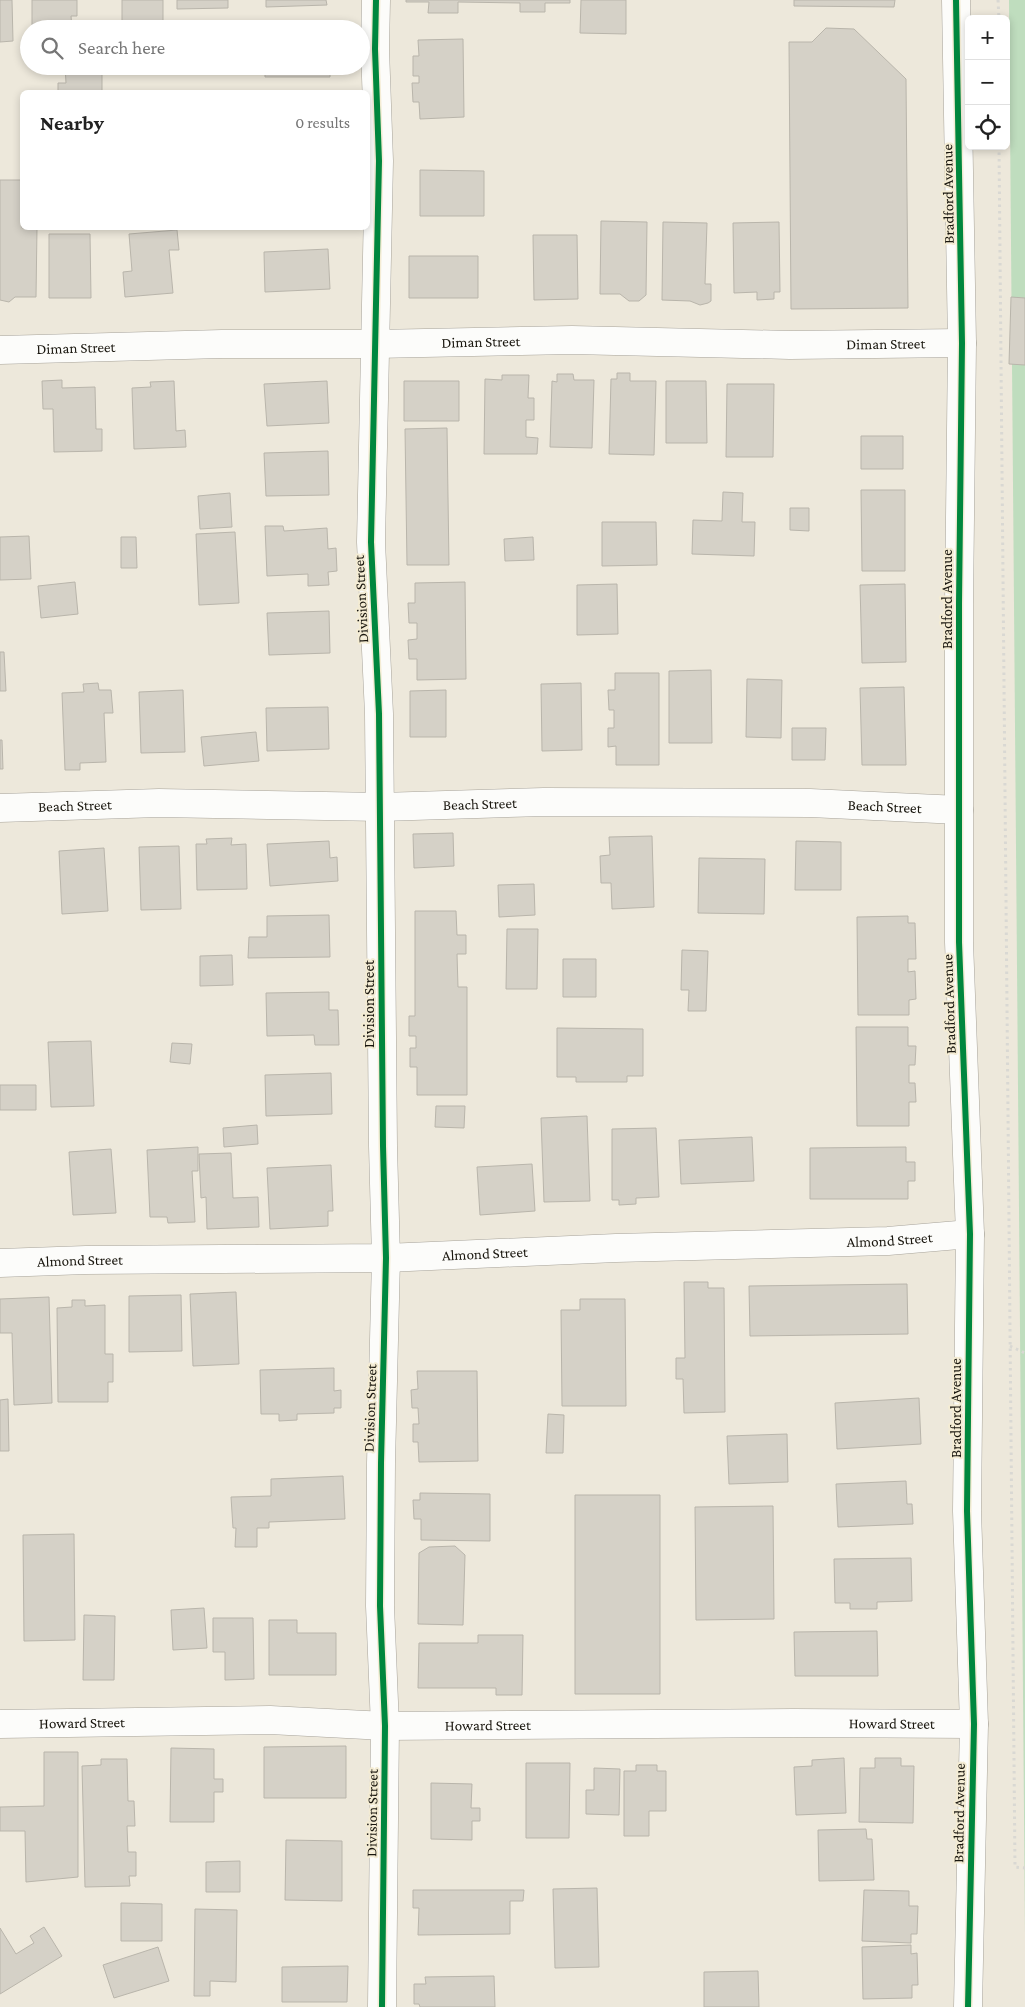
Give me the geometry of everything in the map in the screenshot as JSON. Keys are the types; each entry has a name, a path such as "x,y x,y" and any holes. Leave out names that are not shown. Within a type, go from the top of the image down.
{"street":[{"name":"Division Street","path":"376,0 375,49 379,161 371,542 379,714 381,807 383,1137 386,1258 380,1596 385,1726 382,2007"},
{"name":"Bradford Avenue","path":"956,0 962,343 959,604 959,942 970,1234 968,1511 974,1724 968,2007"},
{"name":"Diman Street","path":"0,350 222,344 375,344 572,340 790,345 962,343"},
{"name":"Beach Street","path":"0,808 159,803 381,807 544,802 810,802 959,810"},
{"name":"Almond Street","path":"0,1264 86,1260 386,1258 655,1247 888,1241 970,1234"},
{"name":"Howard Street","path":"0,1724 270,1720 385,1726 793,1723 974,1724"}],"path":[{"path":"998,0 998,15"},
{"path":"999,150 1014,1867 1025,1868"},
{"path":"1009,1346 1025,1353"}],"green space":[{"path":"1009,0 1025,0 1025,1934 1010,15"}],"building":[{"path":"0,0 12,0 13,41 0,42"},
{"path":"32,0 77,0 77,16 71,16 71,20 32,20"},
{"path":"122,0 163,0 163,20 122,20"},
{"path":"177,0 228,0 228,8 177,9"},
{"path":"266,0 326,0 327,5 266,7"},
{"path":"406,0 570,0 570,3 545,3 545,12 520,12 520,3 458,2 458,13 428,13 429,2 406,2"},
{"path":"581,0 626,0 626,34 580,33"},
{"path":"794,0 895,0 894,7 794,6"},
{"path":"826,28 854,29 906,79 908,308 791,309 789,42 812,42"},
{"path":"463,39 464,117 420,119 419,102 413,102 412,83 419,83 419,76 413,76 413,56 419,56 418,40"},
{"path":"66,75 102,75 102,90 58,90 58,83 66,83"},
{"path":"265,75 330,75 330,77 265,77"},
{"path":"420,170 484,171 484,216 420,216"},
{"path":"0,180 20,180 20,230 37,230 36,297 15,297 9,302 0,300"},
{"path":"601,221 647,222 646,295 639,301 629,301 620,294 600,294"},
{"path":"663,222 707,223 705,284 711,284 711,301 708,303 700,305 690,301 662,300"},
{"path":"779,222 780,292 774,292 774,299 757,300 757,292 734,293 733,223"},
{"path":"177,230 179,250 169,250 173,293 125,297 123,272 132,271 129,234"},
{"path":"49,234 90,234 91,298 49,298"},
{"path":"533,235 577,235 578,299 534,300"},
{"path":"328,249 330,289 265,292 264,252"},
{"path":"409,256 478,256 478,298 409,298"},
{"path":"1011,297 1025,298 1025,365 1009,364"},
{"path":"617,373 630,373 630,381 656,381 654,455 609,454 611,379 617,379"},
{"path":"557,374 573,374 574,380 594,380 592,448 550,447 552,381 557,382"},
{"path":"502,375 529,375 528,398 534,398 534,420 526,420 526,437 538,438 537,454 484,454 485,379 502,380"},
{"path":"62,380 62,388 95,387 96,429 102,429 102,451 54,452 53,409 43,409 42,381"},
{"path":"174,381 176,431 185,430 186,447 134,449 132,388 151,387 150,382"},
{"path":"327,381 329,423 267,426 264,384"},
{"path":"404,381 459,381 459,421 404,421"},
{"path":"666,381 706,381 707,443 666,443"},
{"path":"727,384 774,384 773,457 726,457"},
{"path":"447,428 449,565 407,565 405,429"},
{"path":"861,436 903,436 903,469 861,469"},
{"path":"328,451 329,495 266,496 264,453"},
{"path":"861,490 905,490 905,571 862,571"},
{"path":"723,492 743,493 742,522 755,522 754,556 692,554 693,520 722,521"},
{"path":"230,493 232,527 200,529 198,496"},
{"path":"790,508 809,508 809,531 790,530"},
{"path":"602,522 656,522 657,565 602,566"},
{"path":"265,526 283,526 284,531 327,528 328,549 336,548 337,571 328,572 329,585 308,586 308,574 267,576"},
{"path":"235,532 239,603 199,605 196,534"},
{"path":"29,536 31,579 0,580 0,537"},
{"path":"121,537 136,537 137,568 121,568"},
{"path":"533,537 534,560 505,561 504,539"},
{"path":"75,582 78,614 41,618 38,586"},
{"path":"465,582 466,679 417,680 417,659 409,659 408,640 417,639 417,623 409,623 408,603 415,603 415,583"},
{"path":"617,584 618,634 577,635 577,585"},
{"path":"905,584 906,662 862,663 860,585"},
{"path":"329,611 330,653 269,655 267,613"},
{"path":"0,652 4,652 6,691 0,691"},
{"path":"711,670 712,743 669,743 669,671"},
{"path":"615,673 659,673 659,765 616,765 616,746 608,747 608,728 614,728 614,710 609,710 608,690 615,690"},
{"path":"747,679 782,680 781,738 746,737"},
{"path":"98,683 99,690 111,690 113,713 104,713 106,762 80,763 80,770 65,770 62,693 84,692 83,684"},
{"path":"581,683 582,750 542,751 541,684"},
{"path":"904,687 906,765 862,765 860,688"},
{"path":"183,690 185,752 141,753 139,692"},
{"path":"446,690 446,737 410,737 410,691"},
{"path":"328,707 329,749 267,751 266,708"},
{"path":"792,728 826,728 825,760 792,760"},
{"path":"256,732 259,761 204,766 201,737"},
{"path":"0,740 2,740 3,769 0,769"},
{"path":"453,833 454,866 414,868 413,834"},
{"path":"652,836 654,907 612,909 611,883 601,883 600,856 610,855 609,837"},
{"path":"232,838 231,845 246,844 247,889 197,890 196,844 207,844 206,839"},
{"path":"329,841 330,858 337,857 338,881 270,886 267,844"},
{"path":"796,841 841,842 841,890 795,890"},
{"path":"179,846 181,909 141,910 139,847"},
{"path":"104,848 108,911 62,914 59,851"},
{"path":"699,858 765,859 764,914 698,913"},
{"path":"534,884 535,915 499,917 498,885"},
{"path":"415,911 456,911 457,935 466,935 466,954 457,954 458,987 467,987 467,1095 417,1095 417,1067 410,1067 410,1048 416,1048 416,1036 409,1036 409,1016 415,1016"},
{"path":"329,915 330,957 248,958 249,937 267,937 267,916"},
{"path":"908,916 908,923 915,923 916,959 908,959 908,972 915,971 916,999 909,1000 909,1015 858,1015 857,917"},
{"path":"507,929 538,929 537,989 506,989"},
{"path":"682,950 708,951 706,1011 688,1011 689,990 681,990"},
{"path":"232,955 233,985 200,986 200,956"},
{"path":"563,959 596,959 596,997 563,997"},
{"path":"329,992 329,1010 338,1010 339,1045 315,1045 314,1035 267,1036 266,993"},
{"path":"856,1027 908,1027 908,1046 916,1046 915,1065 909,1065 909,1083 915,1083 916,1102 909,1102 909,1126 857,1126"},
{"path":"557,1028 643,1029 643,1076 627,1076 627,1082 576,1082 576,1077 557,1077"},
{"path":"91,1041 94,1106 51,1107 48,1042"},
{"path":"172,1043 192,1044 190,1064 170,1062"},
{"path":"331,1073 332,1114 266,1116 265,1075"},
{"path":"0,1085 36,1085 36,1110 0,1110"},
{"path":"436,1106 465,1106 464,1128 435,1127"},
{"path":"587,1116 590,1201 544,1202 541,1118"},
{"path":"257,1125 258,1144 224,1147 223,1128"},
{"path":"656,1128 659,1197 636,1198 636,1204 619,1205 619,1200 612,1200 612,1129"},
{"path":"752,1137 754,1181 681,1184 679,1140"},
{"path":"198,1147 198,1171 192,1171 195,1222 168,1223 167,1217 150,1217 147,1150"},
{"path":"906,1147 906,1162 915,1162 915,1181 908,1181 908,1199 810,1199 810,1148"},
{"path":"111,1149 116,1213 73,1215 69,1152"},
{"path":"231,1153 233,1198 258,1197 259,1227 207,1229 206,1197 201,1198 199,1154"},
{"path":"532,1164 535,1211 480,1215 477,1167"},
{"path":"331,1165 333,1211 328,1211 328,1226 270,1229 267,1168"},
{"path":"684,1282 708,1282 708,1288 724,1288 725,1412 684,1413 683,1379 676,1379 676,1358 685,1358"},
{"path":"907,1284 908,1334 750,1336 749,1286"},
{"path":"236,1292 239,1364 193,1366 190,1294"},
{"path":"181,1295 182,1351 129,1352 129,1296"},
{"path":"49,1297 52,1403 14,1405 12,1333 0,1333 0,1299"},
{"path":"580,1299 625,1299 626,1406 562,1406 561,1310 580,1310"},
{"path":"72,1300 85,1300 85,1306 105,1305 105,1354 113,1354 113,1382 108,1382 108,1402 58,1402 57,1308 72,1307"},
{"path":"334,1368 334,1391 341,1390 341,1408 334,1408 334,1413 297,1414 297,1420 279,1421 279,1414 261,1414 260,1370"},
{"path":"417,1371 477,1371 478,1461 419,1462 418,1442 413,1442 413,1424 419,1424 418,1408 412,1408 411,1390 418,1389"},
{"path":"919,1398 921,1444 837,1449 835,1403"},
{"path":"8,1399 9,1451 0,1451 0,1400"},
{"path":"548,1414 564,1415 563,1453 546,1453"},
{"path":"787,1434 788,1482 729,1484 727,1436"},
{"path":"343,1476 345,1519 269,1522 269,1528 257,1528 257,1547 235,1547 236,1528 233,1528 231,1497 271,1496 271,1479"},
{"path":"906,1481 907,1504 912,1504 913,1524 838,1527 836,1484"},
{"path":"420,1493 490,1494 490,1541 421,1540 421,1519 414,1519 413,1500 420,1500"},
{"path":"575,1495 660,1495 660,1694 575,1694"},
{"path":"773,1506 774,1619 696,1620 695,1507"},
{"path":"74,1534 75,1640 24,1641 23,1535"},
{"path":"455,1546 465,1555 463,1625 418,1624 419,1553 429,1547"},
{"path":"911,1558 912,1601 877,1602 877,1609 850,1609 850,1603 835,1603 834,1559"},
{"path":"204,1608 207,1648 173,1650 171,1610"},
{"path":"84,1615 115,1616 114,1680 83,1680"},
{"path":"213,1618 253,1618 254,1679 225,1680 225,1652 213,1652"},
{"path":"269,1620 297,1620 297,1633 336,1633 336,1675 269,1675"},
{"path":"877,1631 878,1676 795,1676 794,1632"},
{"path":"478,1635 523,1635 522,1695 496,1695 496,1688 418,1688 419,1643 478,1643"},
{"path":"346,1746 346,1798 264,1798 264,1747"},
{"path":"171,1748 214,1749 214,1779 223,1779 223,1792 214,1792 214,1822 170,1822"},
{"path":"44,1752 78,1752 78,1877 26,1882 25,1831 0,1831 0,1807 44,1806"},
{"path":"844,1758 846,1813 796,1815 794,1767 812,1766 812,1760"},
{"path":"875,1758 901,1758 901,1766 914,1766 913,1823 859,1822 860,1768 875,1768"},
{"path":"101,1759 127,1759 128,1801 134,1801 135,1826 127,1826 128,1852 136,1852 136,1876 129,1876 130,1886 85,1887 82,1766 101,1765"},
{"path":"526,1763 570,1763 569,1838 526,1838"},
{"path":"636,1765 657,1765 657,1771 666,1771 666,1811 649,1811 649,1836 624,1836 624,1771 636,1771"},
{"path":"594,1768 620,1769 619,1815 586,1814 586,1790 594,1790"},
{"path":"431,1783 472,1784 471,1808 480,1808 480,1821 472,1821 472,1840 431,1839"},
{"path":"866,1829 867,1839 872,1839 874,1880 819,1881 818,1830"},
{"path":"286,1840 342,1841 342,1901 285,1900"},
{"path":"240,1861 240,1892 206,1892 206,1862"},
{"path":"597,1888 599,1967 555,1968 553,1889"},
{"path":"413,1890 524,1890 523,1901 510,1901 510,1934 418,1935 419,1908 413,1908"},
{"path":"864,1890 909,1891 909,1906 918,1906 917,1934 911,1934 911,1943 862,1941"},
{"path":"121,1903 162,1904 162,1941 121,1941"},
{"path":"195,1909 237,1910 236,1982 210,1981 210,1996 194,1996"},
{"path":"44,1927 62,1956 0,1994 0,1928 16,1954 34,1943 30,1936"},
{"path":"911,1945 911,1954 917,1953 918,1985 912,1985 912,1998 863,1999 862,1947"},
{"path":"158,1947 169,1981 114,1998 103,1965"},
{"path":"348,1966 347,2002 282,2002 282,1967"},
{"path":"758,1971 759,2007 704,2007 704,1972"},
{"path":"494,1976 495,2007 420,2007 419,2004 414,2004 414,1984 426,1984 425,1977"}],"cycle path":[{"path":"376,0 375,49 379,161 371,542 379,714 383,1146 386,1258 380,1606 385,1726 382,2007"},
{"path":"956,0 962,343 959,604 959,942 970,1234 967,1511 974,1724 968,2007"}]}
